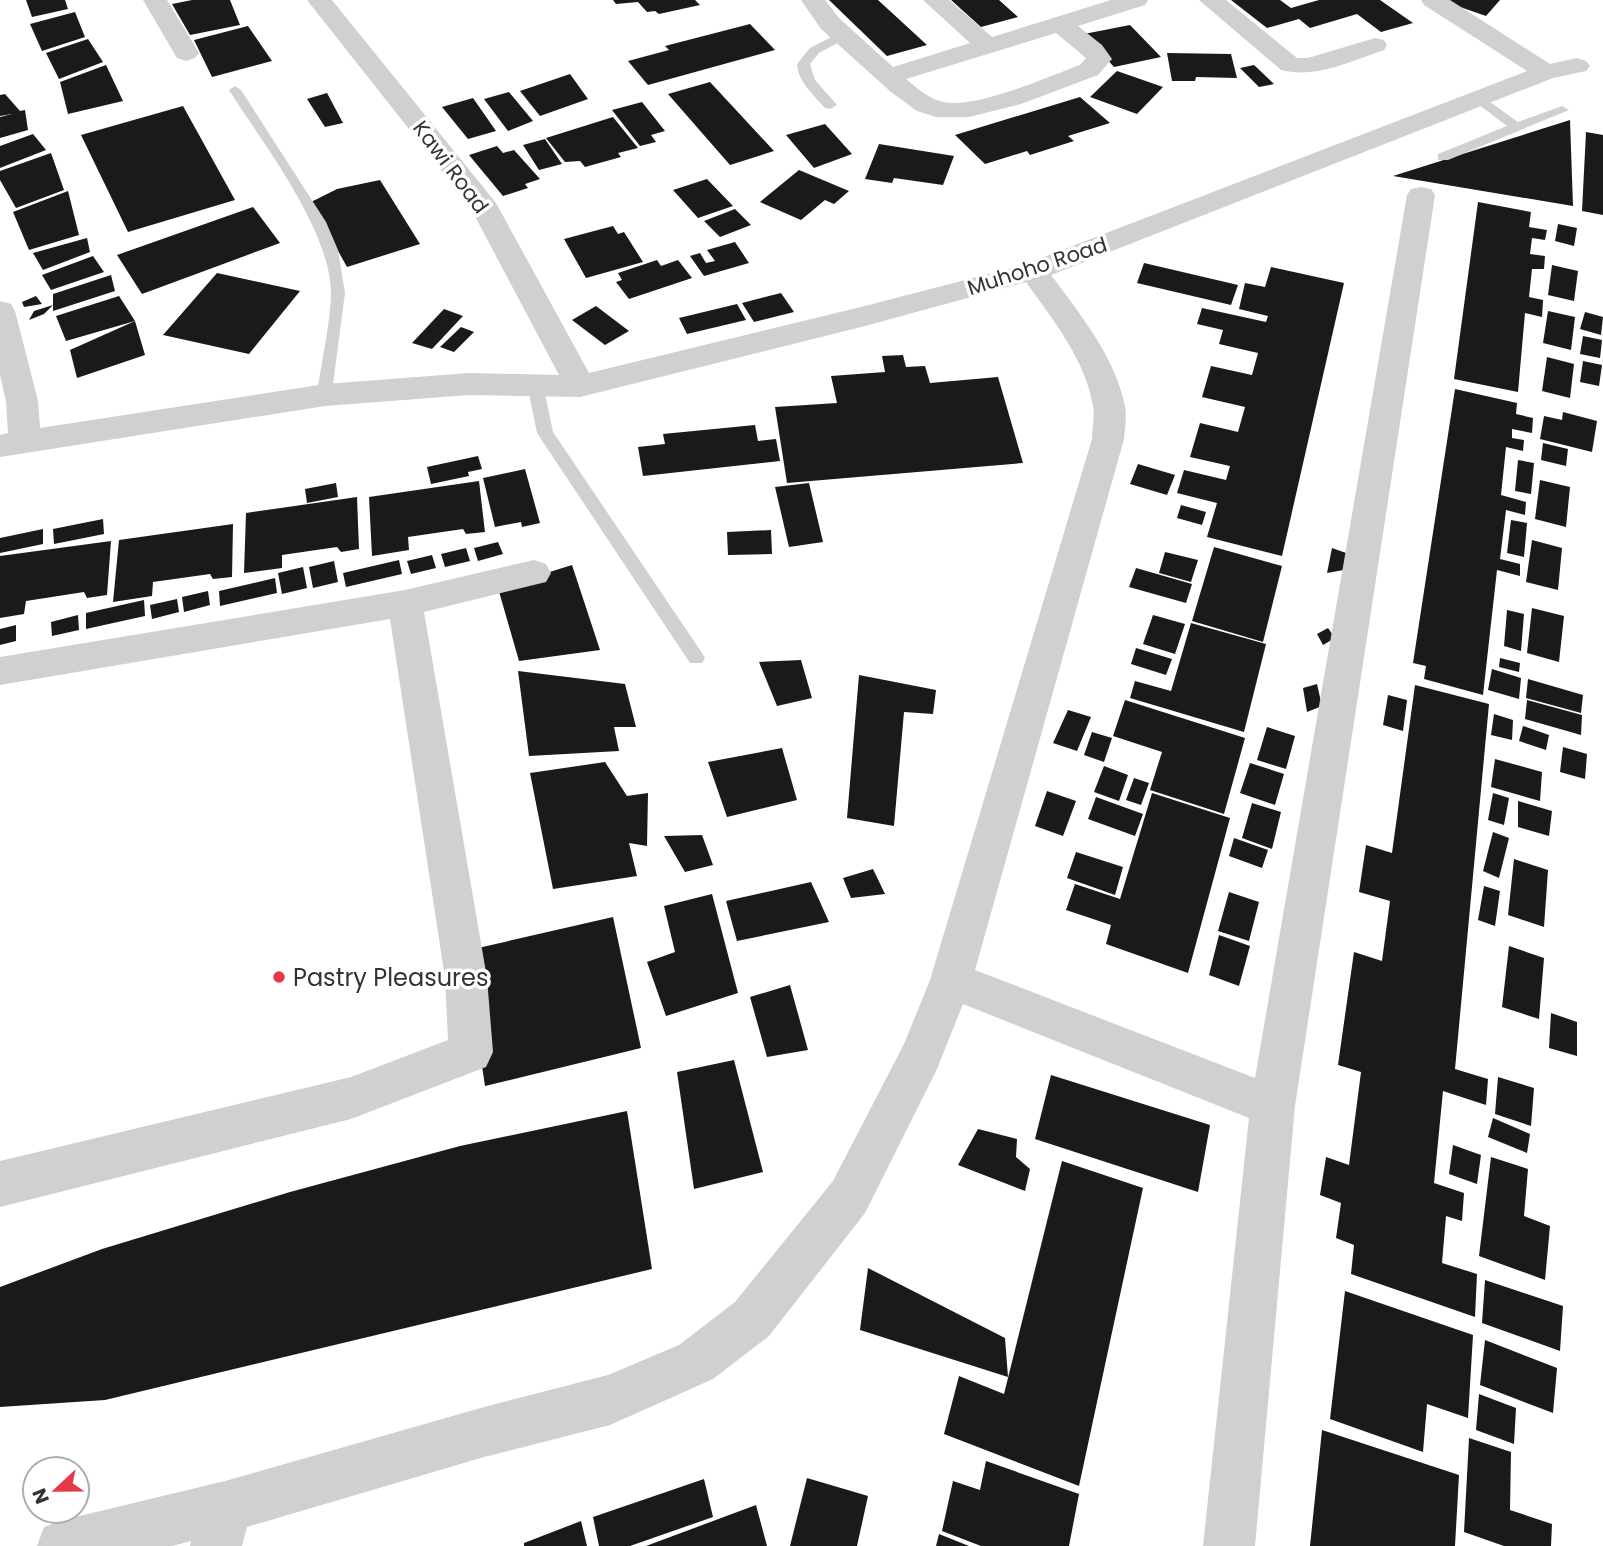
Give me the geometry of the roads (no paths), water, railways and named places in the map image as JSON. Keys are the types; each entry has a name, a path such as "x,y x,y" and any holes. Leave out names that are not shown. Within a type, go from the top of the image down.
{"street":[{"path":"155,0 186,52"},
{"name":"Kawi Road","path":"318,0 482,203 580,386"},
{"path":"813,0 816,7 843,34 917,100 937,110 965,110 997,102 1096,65 1099,59 1093,50 1060,24"},
{"path":"936,0 988,46"},
{"path":"890,76 1136,0"},
{"path":"1211,0 1290,65 1310,66 1376,45"},
{"path":"1433,0 1546,72"},
{"name":"Muhoho Road","path":"13,444 325,395 469,384 580,386 865,316 1033,271 1546,72 1577,66"},
{"path":"1229,1546 1273,1106 1421,195"},
{"path":"63,1546 220,1527 484,1432 610,1400 696,1362 752,1319 849,1197 922,1054 951,980 1108,439 1109,407 1094,368 1080,337 1033,271"},
{"path":"0,312 22,401 13,444"},
{"path":"0,671 405,603 534,573"},
{"path":"0,1184 351,1098 471,1052 466,978 405,603"},
{"path":"951,980 1273,1106"}],"lane":[{"path":"830,105 807,81 803,69 807,56 815,48 843,34"},
{"path":"234,89 319,222 331,250 338,293 325,395"},
{"path":"1479,98 1516,127"},
{"path":"1443,157 1562,110"},
{"path":"536,384 545,433 696,658"}],"place":[{"name":"Pastry Pleasures","path":"279,977"}]}
